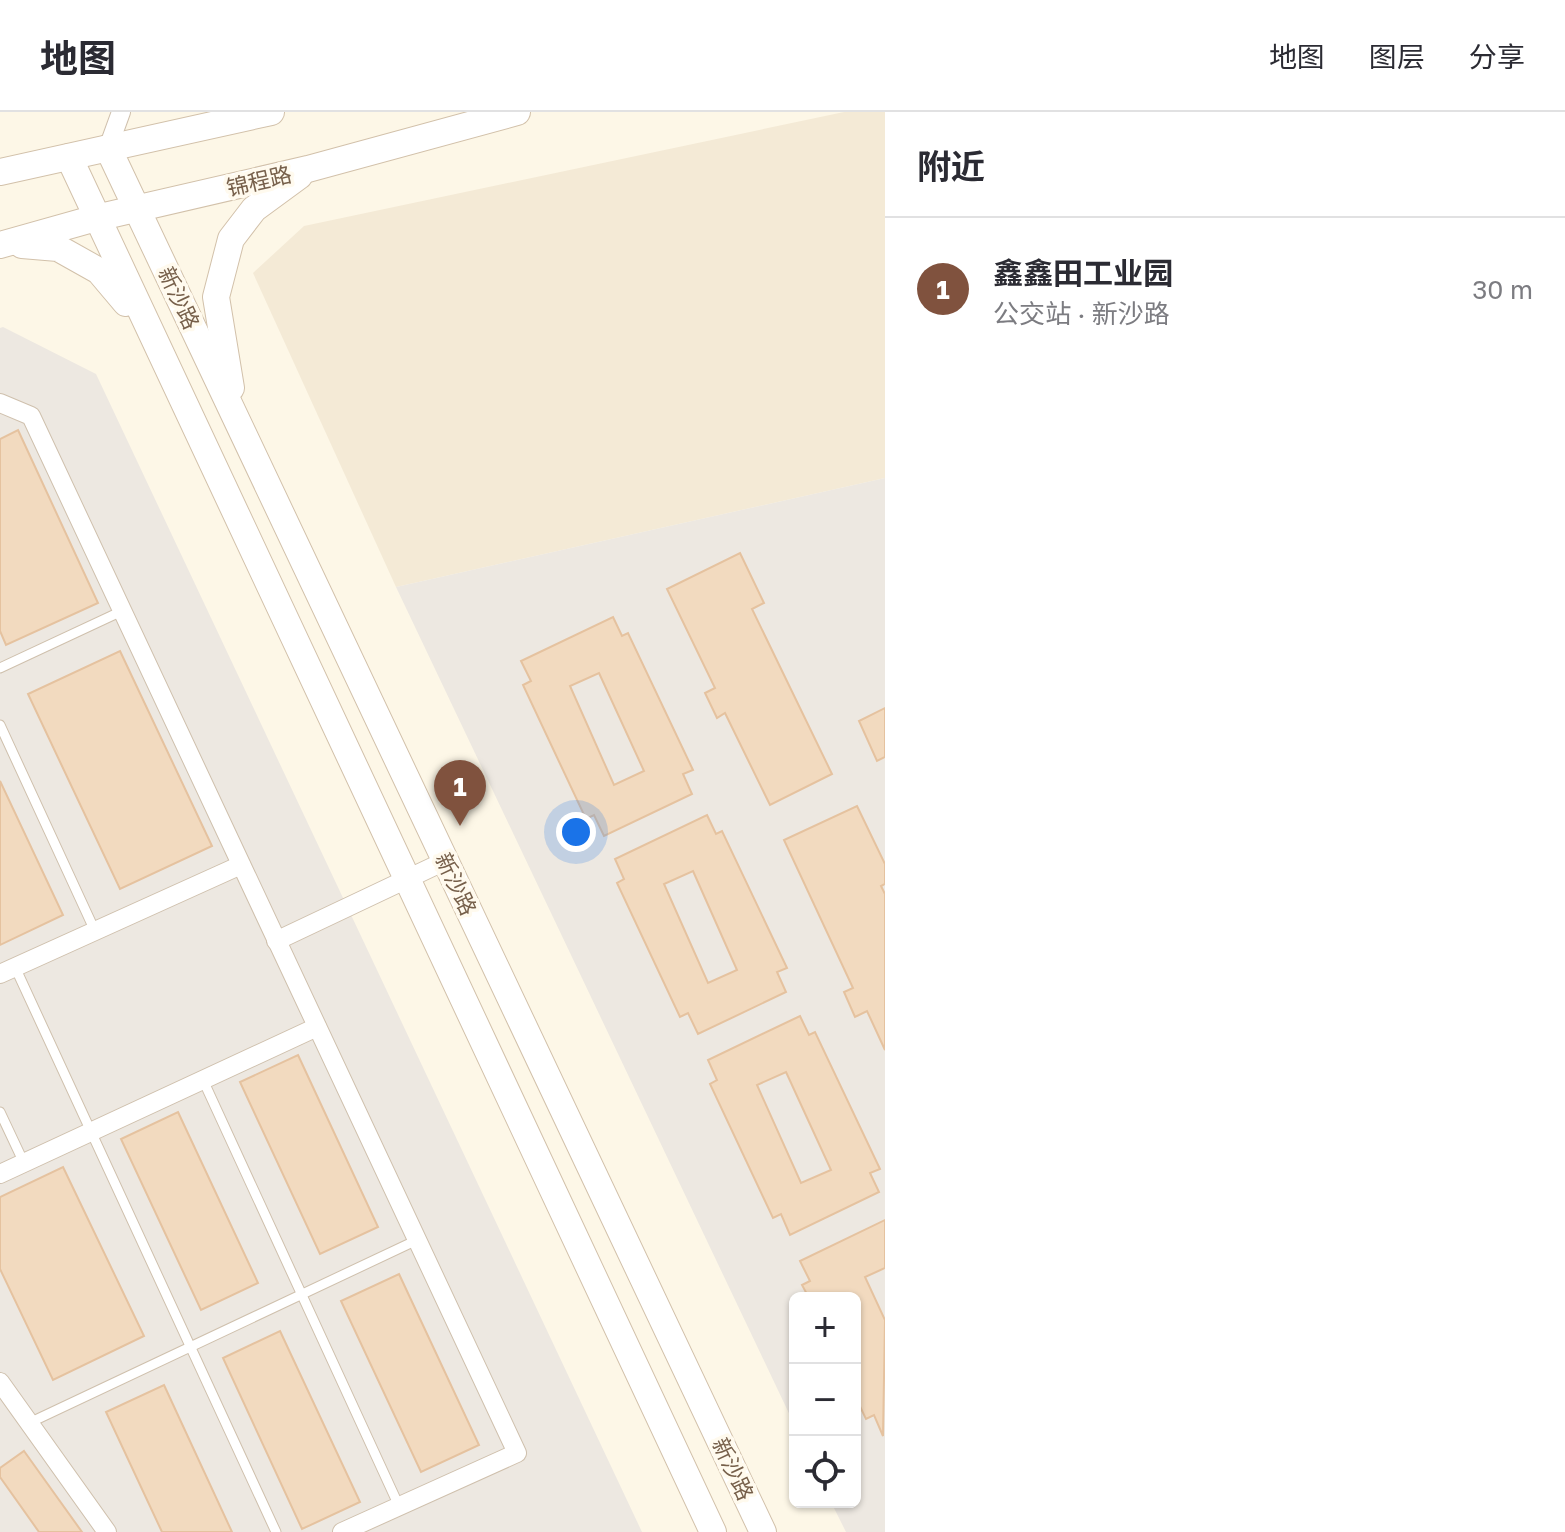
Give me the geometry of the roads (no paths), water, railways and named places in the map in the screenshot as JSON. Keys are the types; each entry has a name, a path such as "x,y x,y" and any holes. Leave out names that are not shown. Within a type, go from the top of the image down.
{"main road":[{"path":"0,172 271,112"},
{"name":"锦程路","path":"3,245 96,218 308,169 517,112"},
{"name":"新沙路","path":"108,148 763,1532"},
{"name":"新沙路","path":"69,157 713,1532"},
{"path":"235,419 216,297 231,239 254,209 308,169"},
{"path":"3,245 58,248 99,271 148,330"}],"street":[{"path":"108,148 121,112"},
{"path":"0,403 31,416 517,1453 342,1532"},
{"path":"276,941 445,861"},
{"path":"7,970 241,865"},
{"path":"0,1174 317,1027"},
{"path":"0,1382 107,1532"}],"lane":[{"path":"0,668 122,611"},
{"path":"0,725 95,931"},
{"path":"7,970 91,1132 276,1532"},
{"path":"203,1080 399,1506"},
{"path":"0,1112 24,1163"},
{"path":"29,1423 417,1240"}],"place":[{"name":"鑫鑫田工业园","path":"460,826"}]}
